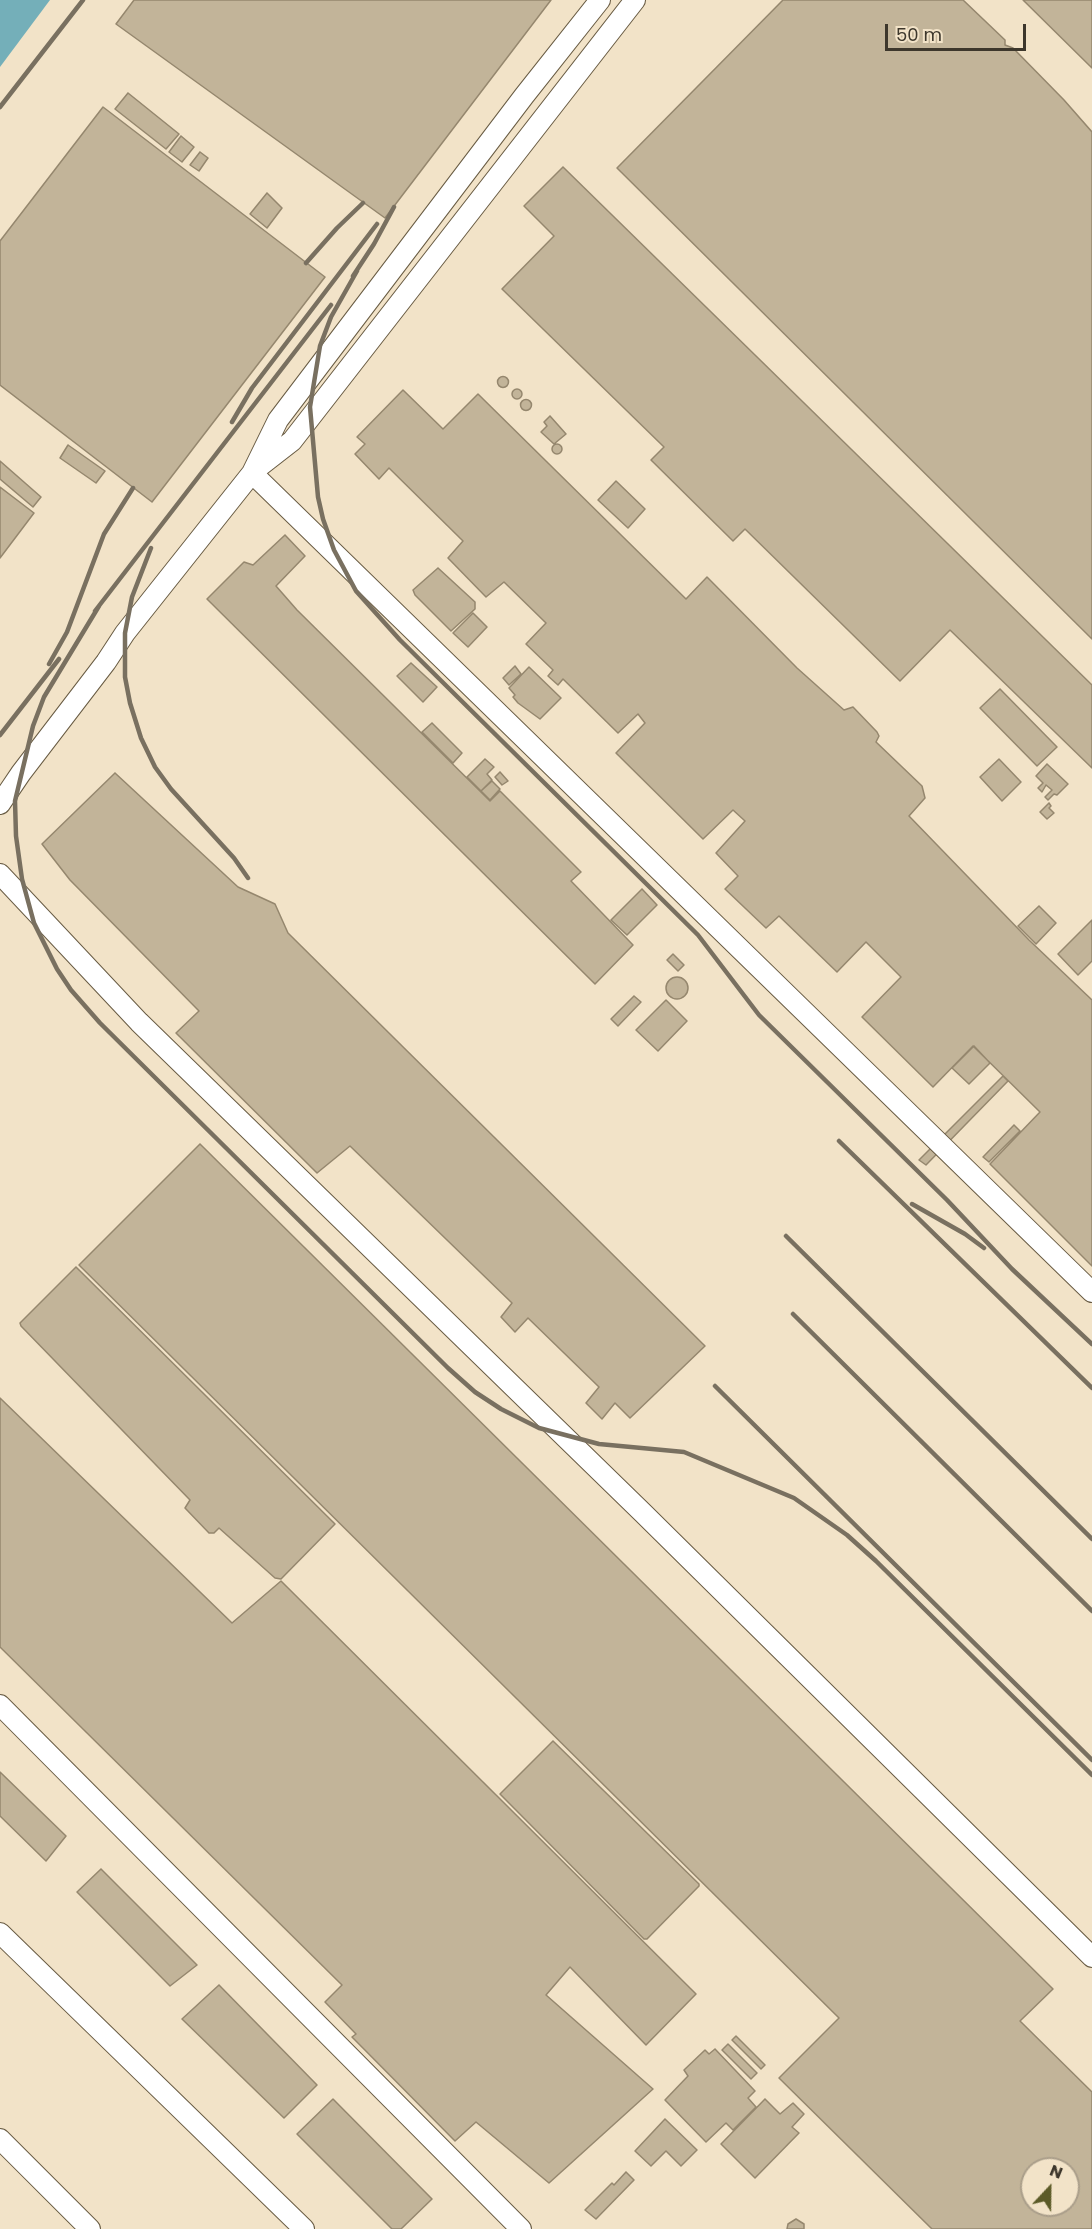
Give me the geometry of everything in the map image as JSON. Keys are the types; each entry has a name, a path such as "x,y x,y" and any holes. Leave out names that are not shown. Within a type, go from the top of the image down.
{"lane":[{"path":"0,804 125,633 252,473 278,420 600,0"},
{"path":"252,473 292,441 635,0"},
{"path":"252,473 1092,1292"},
{"path":"0,874 139,1022 627,1498 1092,1957"},
{"path":"0,1705 512,2226"},
{"path":"0,1933 304,2229"},
{"path":"0,2139 90,2229"}],"water":[{"path":"0,0 50,0 0,67"}],"building":[{"path":"134,0 551,0 385,218 116,24"},
{"path":"783,0 963,0 1005,40 1005,45 1013,48 1064,100 1092,132 1092,639 617,168"},
{"path":"1023,0 1092,0 1092,68"},
{"path":"128,93 179,134 166,149 115,109"},
{"path":"103,107 325,277 152,502 0,385 0,241"},
{"path":"181,136 194,147 182,162 169,152"},
{"path":"200,152 208,158 199,171 190,165"},
{"path":"563,167 1092,685 1092,768 950,630 900,681 745,529 733,541 651,460 664,447 502,289 554,236 524,206"},
{"path":"267,193 282,208 267,228 250,214"},
{"path":"503,377 507,378 507,386 503,387 499,386 498,382 499,378"},
{"path":"517,389 522,394 517,399 512,394"},
{"path":"403,390 443,429 478,394 686,599 707,577 797,668 844,710 853,707 877,732 879,736 876,742 922,786 925,798 909,816 1029,940 1092,1000 1092,1266 990,1164 1040,1112 973,1046 933,1087 862,1017 901,977 866,942 837,972 779,916 766,928 725,889 738,876 716,853 745,821 733,810 703,839 616,753 645,723 638,714 618,733 563,679 558,685 548,676 553,670 526,644 546,623 504,582 486,597 448,558 463,541 389,468 379,479 355,454 365,444 357,437"},
{"path":"526,400 530,401 530,409 526,410 522,409 521,405 522,401"},
{"path":"550,416 566,434 554,444 541,432 547,426 544,422"},
{"path":"557,444 561,445 561,453 557,454 553,453 552,449 553,445"},
{"path":"68,445 105,471 96,483 60,458"},
{"path":"0,461 41,497 33,507 0,479"},
{"path":"616,481 645,509 628,528 598,500"},
{"path":"0,487 34,513 0,558"},
{"path":"285,535 305,556 276,586 297,610 490,801 500,791 581,872 571,881 633,945 595,984 207,599 244,562 253,565"},
{"path":"438,568 475,602 475,609 451,631 415,595 413,590"},
{"path":"473,613 487,627 468,647 453,633"},
{"path":"411,663 437,687 423,702 397,676"},
{"path":"515,666 521,674 509,685 503,678"},
{"path":"529,667 561,698 540,719 518,703 509,688"},
{"path":"1000,689 1057,747 1037,766 980,708"},
{"path":"432,723 462,753 453,763 422,732"},
{"path":"485,759 494,767 487,774 492,780 481,791 467,777"},
{"path":"999,759 1021,782 1002,801 980,777"},
{"path":"1047,764 1068,784 1048,800 1045,797 1052,790 1046,785 1042,792 1038,788 1043,783 1036,776"},
{"path":"500,772 508,781 502,785 495,777"},
{"path":"115,773 238,887 275,904 288,933 705,1346 630,1418 615,1403 602,1419 586,1403 599,1387 528,1318 515,1332 501,1317 512,1303 350,1146 317,1173 176,1033 199,1011 70,880 42,844"},
{"path":"492,781 500,789 490,800 481,791"},
{"path":"1049,803 1051,806 1049,808 1054,813 1047,819 1040,812"},
{"path":"642,889 657,905 627,935 611,920"},
{"path":"1039,906 1056,923 1036,944 1018,926"},
{"path":"1092,920 1092,961 1078,975 1058,954"},
{"path":"673,954 684,965 678,971 667,960"},
{"path":"677,977 685,980 688,988 685,996 677,999 669,996 666,988 669,980"},
{"path":"634,996 641,1002 618,1026 611,1019"},
{"path":"666,1000 687,1021 658,1051 636,1030"},
{"path":"974,1046 990,1063 969,1084 952,1068"},
{"path":"1003,1076 1008,1081 926,1165 919,1160"},
{"path":"1014,1125 1020,1131 989,1162 983,1157"},
{"path":"200,1144 1053,1989 1020,2021 1092,2092 1092,2229 932,2229 779,2078 839,2018 79,1265"},
{"path":"76,1267 335,1524 281,1579 275,1578 219,1528 214,1533 209,1533 185,1508 190,1500 21,1326 20,1323"},
{"path":"0,1398 232,1623 281,1581 696,1994 646,2045 570,1967 546,1995 653,2089 549,2183 476,2122 455,2141 352,2037 356,2034 325,2002 342,1985 0,1647"},
{"path":"553,1741 699,1884 647,1939 644,1939 500,1794"},
{"path":"0,1772 66,1836 46,1861 0,1816"},
{"path":"101,1869 197,1965 170,1986 77,1892"},
{"path":"219,1985 317,2085 284,2118 182,2019"},
{"path":"736,2036 765,2065 761,2069 732,2040"},
{"path":"728,2044 757,2073 751,2079 722,2050"},
{"path":"715,2049 755,2091 748,2098 756,2107 733,2130 726,2123 706,2142 665,2100 688,2076 684,2070 705,2050 709,2054"},
{"path":"333,2099 432,2199 401,2229 392,2229 297,2134"},
{"path":"765,2099 780,2114 793,2103 804,2114 792,2127 799,2133 755,2178 721,2144"},
{"path":"665,2119 697,2150 681,2166 666,2151 651,2166 635,2151"},
{"path":"626,2172 634,2180 596,2219 585,2210 612,2183 614,2185"},
{"path":"796,2219 804,2224 804,2229 787,2229 788,2224"}],"railway":[{"path":"0,107 83,0"},
{"path":"306,263 363,203"},
{"path":"353,276 394,207"},
{"path":"232,422 252,388 377,224"},
{"path":"357,271 331,317 320,346 310,407 318,497 323,519 334,550 356,591 400,640 698,935 759,1015 947,1200 1012,1269 1092,1344"},
{"path":"95,611 331,305"},
{"path":"49,664 67,632 104,534 133,488"},
{"path":"151,548 132,597 125,633 125,677 130,703 141,738 155,767 171,789 234,858 248,878"},
{"path":"99,606 44,697 33,726 15,801 16,836 22,879 34,923 57,969 71,990 100,1023 448,1368 475,1392 501,1409 539,1428 599,1444 684,1452 794,1498 847,1535 876,1561 1092,1775"},
{"path":"0,735 59,659"},
{"path":"839,1141 1092,1388"},
{"path":"912,1204 965,1234 984,1248"},
{"path":"786,1236 1092,1539"},
{"path":"793,1314 1092,1611"},
{"path":"715,1386 1092,1760"}]}
